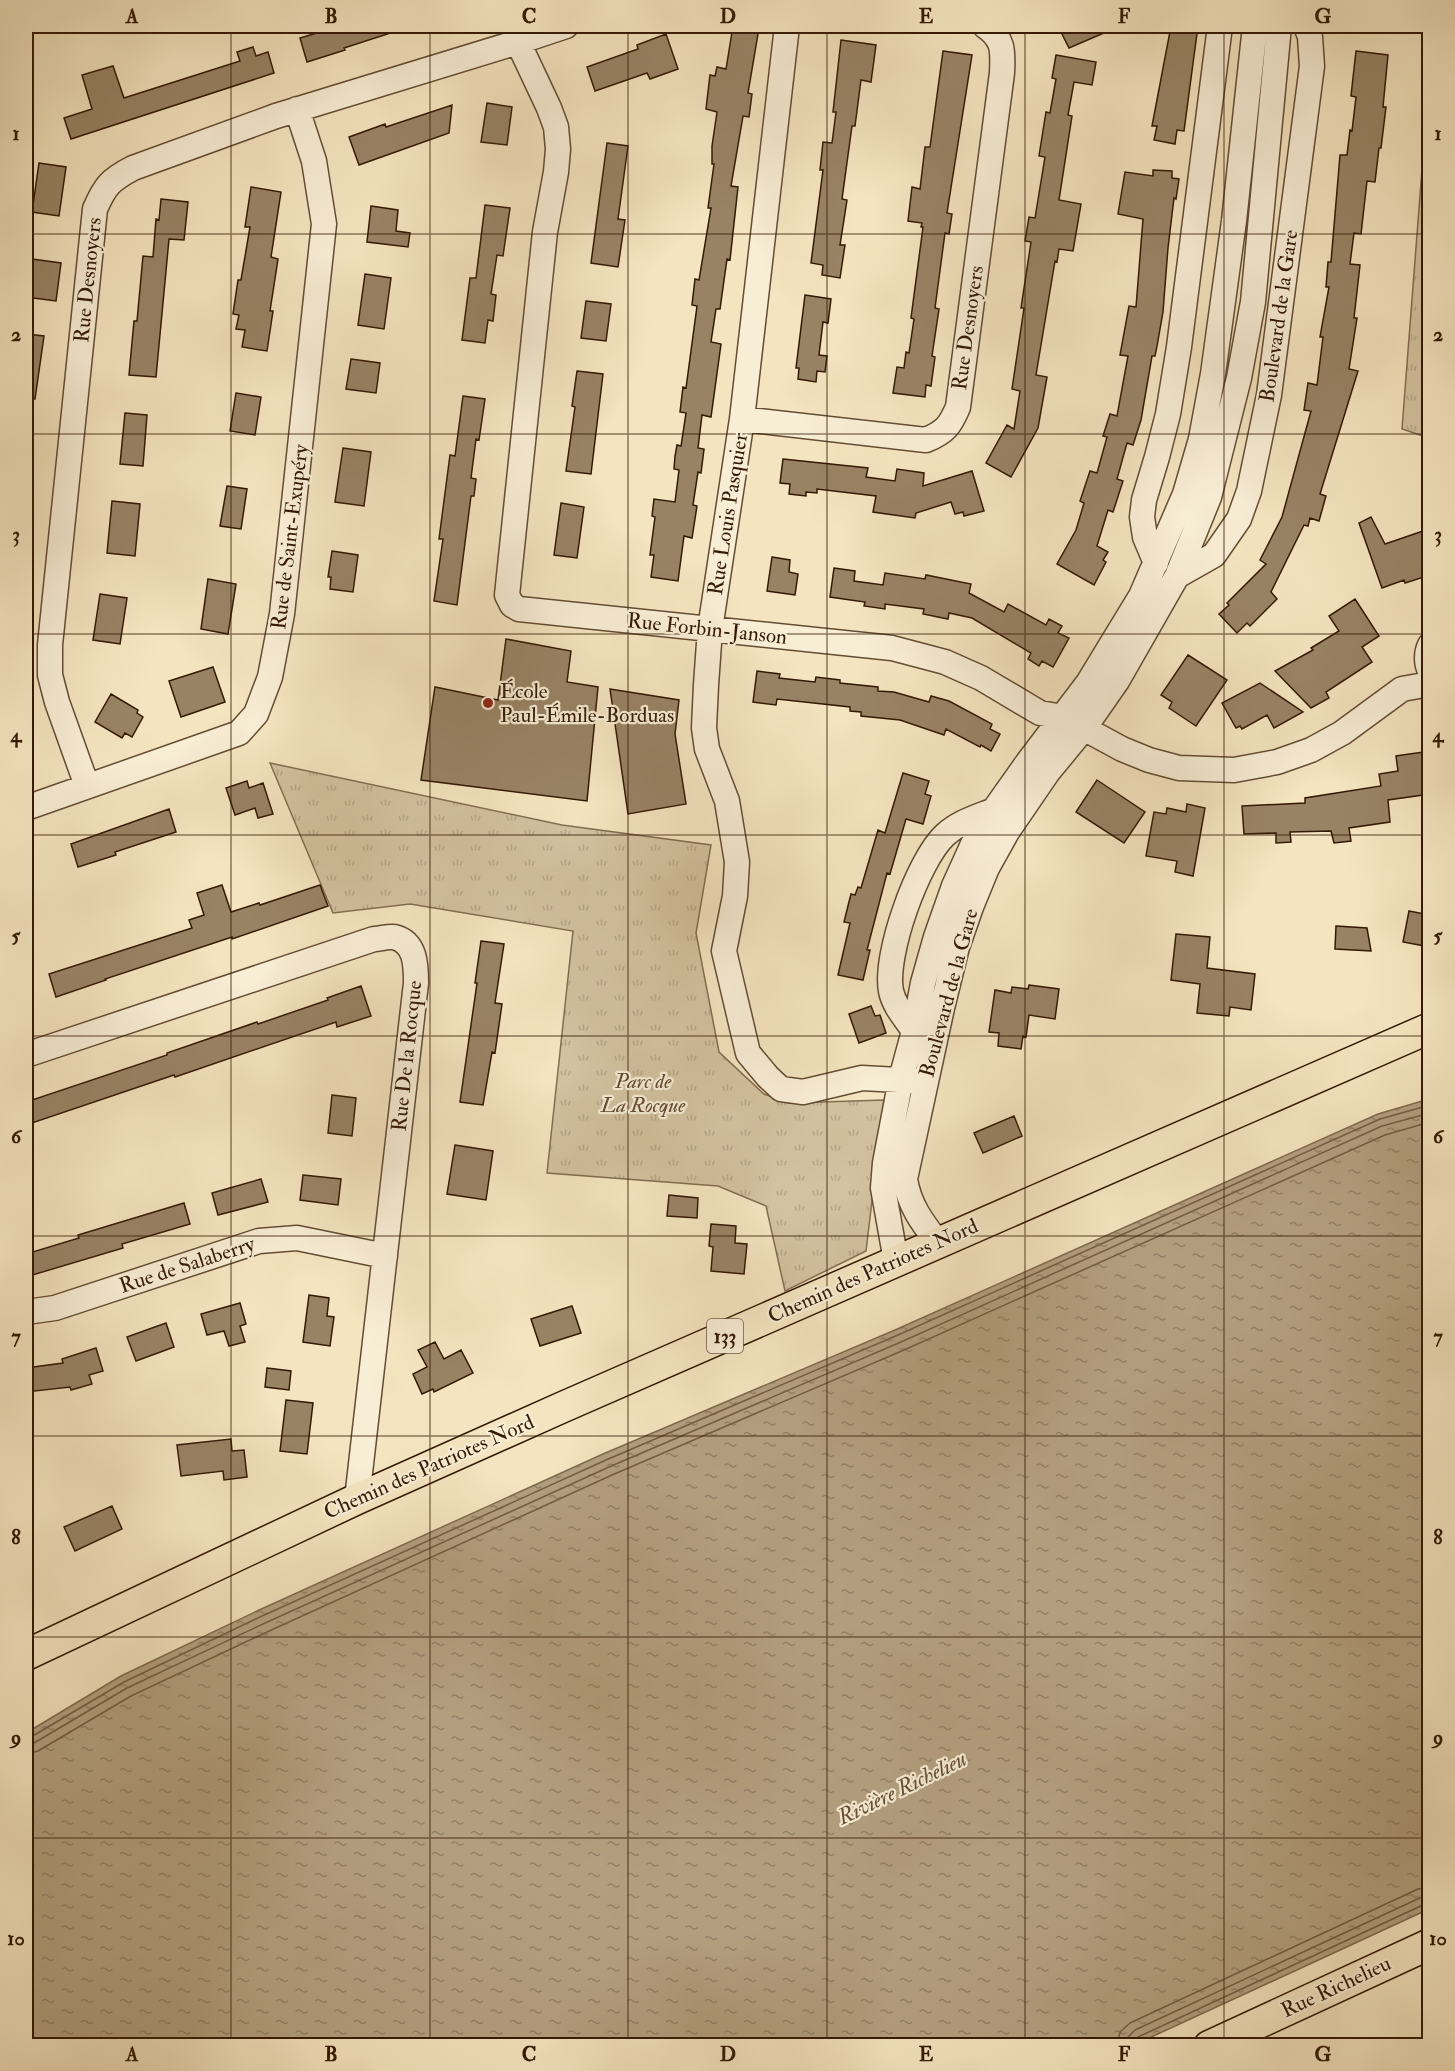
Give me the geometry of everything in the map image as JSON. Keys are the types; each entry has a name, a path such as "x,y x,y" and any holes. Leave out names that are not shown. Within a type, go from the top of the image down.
{"main road":[{"name":"Chemin des Patriotes Nord","path":"26,1655 357,1499 1430,1028"},
{"name":"Rue Richelieu","path":"1209,2046 1430,1944"}],"street":[{"name":"Rue Desnoyers","path":"87,786 54,693 50,675 50,645 95,209 103,190 117,176 133,168 297,109 566,26"},
{"name":"Rue Louis Pasquier","path":"786,26 742,419 710,629 704,728 707,749 727,801 737,862 735,896 724,951 748,1053 781,1089 803,1092 862,1078 925,1082"},
{"name":"Rue Desnoyers","path":"742,419 926,440 940,434 952,422 959,396 1002,73 1003,54 998,35 985,26"},
{"path":"1156,563 1145,537 1142,518 1144,500 1168,414 1179,347 1220,26"},
{"name":"Boulevard de la Gare","path":"896,1262 883,1188 885,1163 901,1079 924,983 936,937 954,886 973,844 994,810 1088,683 1141,596 1185,494 1201,439 1213,374 1234,221 1255,26"},
{"name":"Boulevard de la Gare","path":"938,1243 918,1216 907,1195 905,1179 957,947 987,868 1007,832 1048,772 1085,727 1117,681 1177,576 1209,497 1239,378 1253,302 1279,26"},
{"name":"Boulevard de la Gare","path":"1177,576 1214,555 1239,519 1249,490 1269,395 1312,66 1310,37 1306,26"},
{"name":"Rue Forbin-Janson","path":"518,42 549,108 556,127 558,149 545,232 507,595 512,605 519,609 892,648 918,654 945,662 981,678 1040,712 1063,717 1122,749 1149,760 1179,768 1234,770 1277,762 1311,750 1342,733 1402,689 1430,684"},
{"name":"Rue de Saint-Exupéry","path":"26,808 239,733 256,714 270,677 282,614 324,224 314,161 297,109"},
{"path":"1430,645 1427,651 1427,666 1430,671"},
{"name":"Boulevard de la Gare","path":"914,1031 891,993 890,975 893,949 919,873 927,858 946,834 962,823 994,810"},
{"name":"Rue De la Rocque","path":"26,1055 374,939 394,937 406,944 412,951 416,962 416,983 357,1499"},
{"name":"Rue de Salaberry","path":"26,1312 55,1308 259,1241 297,1238 385,1256"}],"green space":[{"path":"1429,79 1430,438 1402,429"},
{"name":"Parc de La Rocque","path":"270,763 562,825 711,845 696,933 719,1052 764,1094 789,1103 884,1100 866,1251 785,1291 766,1206 718,1186 547,1173 573,931 410,904 333,913"}],"water":[{"name":"Rivière Richelieu","path":"1429,1099 1429,1909 1134,2045 26,2045 26,1733 121,1676 257,1611 603,1454 895,1330 1378,1114"}],"building":[{"path":"340,26 403,26 403,29 307,62 300,38"},
{"path":"733,26 759,28 748,93 752,94 749,117 743,116 731,186 738,187 730,260 727,259 720,309 716,309 711,342 721,344 711,417 702,415 698,448 704,449 693,505 697,506 692,538 684,536 678,581 651,577 654,555 650,555 655,517 652,516 654,499 675,502 679,470 674,469 675,456 677,445 681,446 686,413 680,412 683,387 686,388 697,306 692,305 695,279 699,280 711,208 708,208 714,164 712,164 712,146 717,112 706,109 710,75 715,76 717,67 726,69"},
{"path":"1058,26 1120,26 1069,48"},
{"path":"1171,26 1198,26 1184,131 1177,130 1175,144 1154,140 1157,126 1152,126"},
{"path":"666,34 678,69 650,79 647,73 595,91 587,67 638,49 637,45"},
{"path":"841,40 876,45 871,82 861,80 855,126 852,126 842,199 847,200 840,245 845,245 840,278 822,275 823,265 811,263 823,170 820,170 823,142 832,143"},
{"path":"253,47 256,56 268,52 274,73 71,139 64,118 92,109 82,75 113,66 124,98 240,61 237,52"},
{"path":"943,51 972,55 947,213 952,214 949,234 945,233 935,308 939,309 932,356 935,357 931,386 926,385 925,397 893,393 897,367 904,368 906,352 909,353 914,319 911,318 923,227 921,227 922,223 908,221 912,187 920,189 925,147 930,147"},
{"path":"1356,51 1388,55 1383,107 1386,107 1375,182 1367,181 1361,234 1354,233 1350,264 1360,265 1354,318 1357,318 1349,369 1358,371 1320,494 1326,496 1319,521 1310,518 1308,526 1304,525 1271,592 1277,599 1250,626 1247,623 1237,633 1219,614 1266,564 1260,560 1282,517 1311,411 1304,410 1308,383 1317,385 1323,337 1320,337 1329,287 1326,287 1328,262 1331,262 1340,155 1347,155 1356,97 1351,96"},
{"path":"1056,55 1096,62 1092,85 1074,82 1068,115 1072,116 1059,200 1081,204 1073,251 1059,249 1057,262 1055,261 1036,375 1047,377 1038,428 1011,477 986,463 1007,425 1014,429 1020,391 1012,389 1031,242 1025,241 1029,217 1035,218 1045,157 1039,156 1046,112 1050,113 1056,79 1052,78"},
{"path":"487,103 512,107 507,145 481,142"},
{"path":"452,105 449,133 359,165 349,137"},
{"path":"607,143 628,146 618,219 625,220 618,267 591,263"},
{"path":"39,163 66,167 59,216 32,212"},
{"path":"1153,170 1172,171 1172,178 1179,179 1176,199 1174,198 1163,312 1155,356 1152,356 1141,420 1133,445 1127,443 1117,479 1123,481 1113,512 1108,510 1097,546 1108,552 1103,560 1106,562 1094,585 1057,564 1076,530 1084,503 1080,501 1090,471 1097,473 1107,437 1103,436 1110,414 1117,416 1128,356 1120,355 1129,306 1136,307 1143,219 1118,214 1125,172 1153,176"},
{"path":"251,187 281,192 271,257 278,259 267,351 242,347 245,330 236,329 239,315 233,314 250,227 245,227"},
{"path":"161,199 188,202 184,240 169,239 156,377 129,375 143,256 153,257 156,219 159,220"},
{"path":"485,205 510,208 503,256 497,255 491,294 496,295 493,321 488,320 485,343 462,340 470,278 476,278"},
{"path":"371,206 398,210 396,231 410,233 408,247 367,242"},
{"path":"32,259 61,263 56,301 26,297 26,265 31,265"},
{"path":"365,274 391,278 384,329 358,325"},
{"path":"805,295 831,299 828,323 823,322 819,355 827,356 825,372 817,371 816,382 798,379 799,368 796,368"},
{"path":"586,301 611,304 606,341 581,338"},
{"path":"26,334 44,336 35,399 26,399"},
{"path":"351,359 380,363 376,393 346,389"},
{"path":"577,371 603,374 591,474 566,471 575,407 572,406"},
{"path":"236,393 261,397 255,435 230,431"},
{"path":"463,396 485,399 479,440 476,439 471,478 476,479 474,496 471,496 457,605 434,601 443,539 439,539 450,455 455,456"},
{"path":"125,413 147,415 143,466 120,464"},
{"path":"343,448 371,452 364,506 335,502"},
{"path":"783,459 868,468 866,477 895,481 897,469 924,473 923,486 972,471 984,511 964,516 963,512 955,514 951,502 916,513 915,518 873,512 876,496 817,489 817,493 806,492 806,496 789,494 790,484 780,483"},
{"path":"227,486 247,489 241,529 220,526"},
{"path":"112,501 140,504 135,556 107,553"},
{"path":"561,503 584,507 577,558 554,555"},
{"path":"1371,517 1385,544 1426,530 1430,541 1430,575 1405,583 1404,580 1382,588 1359,523"},
{"path":"332,551 358,555 353,592 330,589 331,577 328,577"},
{"path":"772,557 790,560 789,572 798,574 795,595 767,591"},
{"path":"834,568 855,571 854,581 883,585 885,573 925,579 926,575 971,584 969,593 1004,612 1008,604 1046,625 1049,619 1062,626 1058,633 1069,638 1053,667 1042,661 1039,666 1028,659 1031,653 972,618 949,613 948,619 923,614 924,609 885,604 885,609 864,606 865,602 830,597"},
{"path":"208,579 236,584 228,634 201,629"},
{"path":"100,594 127,598 120,644 93,640"},
{"path":"1355,599 1379,636 1362,647 1372,662 1326,692 1329,698 1311,708 1275,671 1313,650 1311,648 1339,631 1329,616"},
{"path":"506,639 571,651 567,682 598,687 587,801 421,780 435,687 498,700"},
{"path":"1188,655 1227,680 1196,726 1169,708 1172,702 1161,695"},
{"path":"213,667 225,702 181,717 169,681"},
{"path":"757,671 780,674 779,678 815,682 816,677 840,680 840,683 878,687 878,691 894,692 929,702 931,696 949,701 992,724 990,729 1000,734 991,751 946,729 944,735 900,720 861,716 861,712 850,711 850,707 777,699 776,705 753,702"},
{"path":"1260,683 1303,712 1274,728 1267,715 1242,729 1240,726 1236,728 1222,703"},
{"path":"610,689 679,700 675,734 686,804 628,814"},
{"path":"111,694 138,710 137,713 143,717 132,737 125,733 122,738 95,722"},
{"path":"1430,751 1430,794 1388,800 1390,822 1349,828 1351,841 1334,843 1331,831 1290,832 1291,842 1276,843 1276,833 1244,834 1242,806 1305,803 1305,798 1381,786 1379,774 1398,771 1396,756"},
{"path":"903,773 929,781 925,794 931,796 923,824 906,819 890,874 887,873 867,950 870,950 863,980 838,975 850,923 844,922 851,894 855,895 858,887 861,888 878,830 885,833"},
{"path":"1097,780 1145,812 1124,843 1076,812"},
{"path":"247,781 249,788 263,783 273,814 258,818 255,808 235,815 226,788"},
{"path":"1187,804 1205,808 1193,876 1175,872 1177,861 1146,856 1154,812 1166,814 1167,808 1186,812"},
{"path":"169,809 176,832 78,867 71,844"},
{"path":"222,885 231,912 320,885 328,906 56,997 49,974 192,928 189,920 204,915 197,893"},
{"path":"1409,911 1430,915 1430,947 1403,942"},
{"path":"1336,926 1367,928 1371,951 1335,949"},
{"path":"1176,934 1210,937 1207,968 1255,974 1251,1010 1230,1007 1229,1016 1197,1013 1200,984 1171,980"},
{"path":"481,941 504,944 495,1003 502,1004 495,1053 492,1052 483,1105 460,1102"},
{"path":"1029,985 1059,989 1055,1019 1029,1015 1026,1037 1023,1036 1021,1049 998,1046 999,1033 989,1032 995,990 1011,993 1012,987 1028,989"},
{"path":"361,986 371,1016 337,1027 336,1022 26,1125 26,1102 257,1022 258,1024 328,1000 327,998"},
{"path":"871,1006 875,1016 880,1015 886,1033 859,1043 849,1014"},
{"path":"332,1095 356,1098 352,1136 328,1133"},
{"path":"1014,1116 1022,1136 983,1153 974,1133"},
{"path":"455,1145 493,1151 486,1200 447,1194"},
{"path":"303,1175 341,1179 338,1205 300,1200"},
{"path":"261,1179 268,1202 218,1215 212,1193"},
{"path":"669,1195 698,1198 697,1218 667,1216"},
{"path":"184,1203 190,1224 122,1244 123,1248 29,1276 26,1254 79,1238 78,1235"},
{"path":"711,1224 736,1226 735,1243 747,1244 744,1274 711,1271 713,1247 709,1246"},
{"path":"309,1295 329,1298 327,1316 334,1317 330,1346 303,1342"},
{"path":"240,1303 246,1324 240,1326 245,1342 229,1346 224,1331 207,1335 201,1314"},
{"path":"572,1306 581,1333 540,1346 531,1319"},
{"path":"166,1323 174,1347 136,1361 127,1337"},
{"path":"435,1342 444,1359 461,1350 473,1373 434,1392 433,1389 422,1394 413,1374 427,1367 418,1350"},
{"path":"96,1348 103,1371 89,1375 92,1384 71,1390 70,1387 26,1392 26,1368 63,1363 62,1359"},
{"path":"267,1368 291,1371 289,1390 265,1387"},
{"path":"286,1400 313,1403 307,1454 280,1451"},
{"path":"231,1439 232,1451 244,1450 247,1477 224,1480 223,1471 181,1476 177,1445"},
{"path":"112,1506 122,1529 75,1551 64,1527"}],"place":[{"name":"École Paul-Émile-Borduas","path":"488,703"}]}
